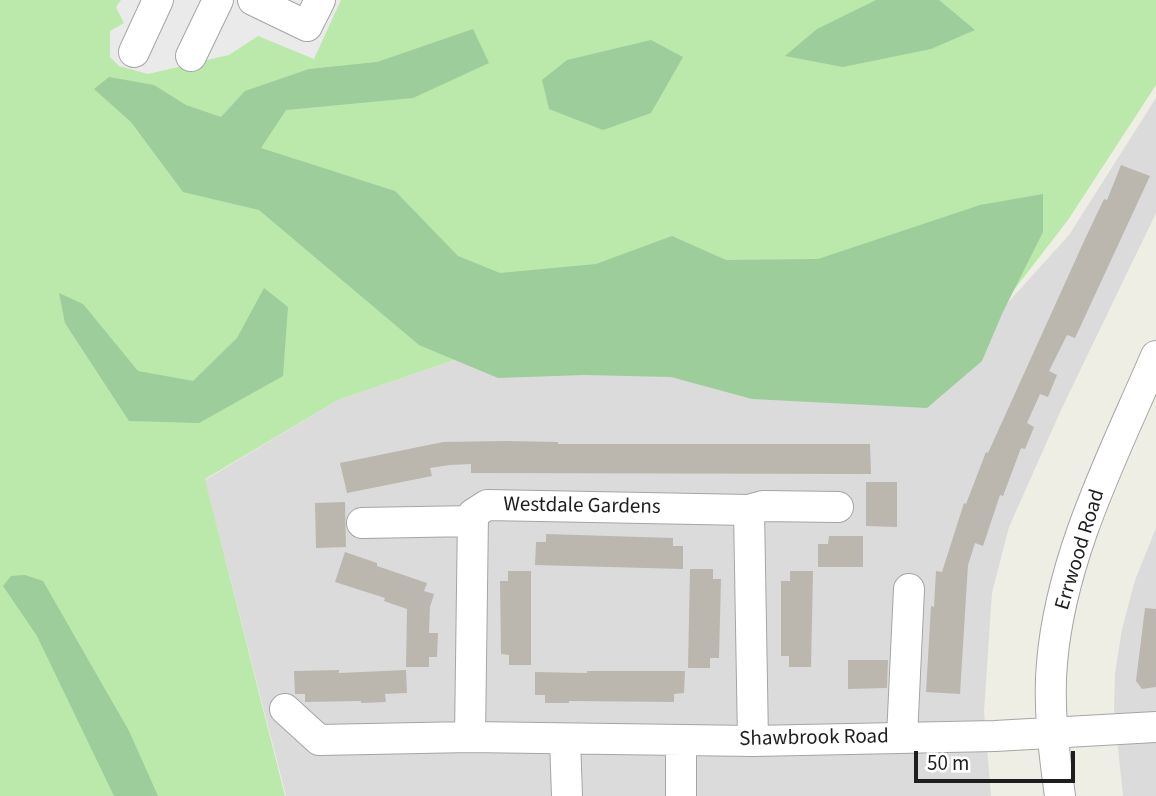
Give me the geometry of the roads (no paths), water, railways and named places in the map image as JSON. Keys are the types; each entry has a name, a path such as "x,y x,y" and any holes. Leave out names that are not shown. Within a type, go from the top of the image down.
{"street":[{"path":"134,51 158,0"},
{"path":"191,56 218,0"},
{"path":"253,0 307,26 320,0"},
{"name":"Errwood Road","path":"1060,796 1051,733 1052,663 1064,589 1087,517 1156,356"},
{"name":"Westdale Gardens","path":"470,737 473,514 487,505 749,510 763,506 838,506"},
{"path":"749,510 753,741"},
{"path":"362,523 473,522"},
{"path":"902,737 909,589"},
{"name":"Shawbrook Road","path":"285,709 319,740 470,737 753,741 1051,733 1156,727"},
{"path":"565,739 567,796"},
{"path":"681,740 681,796"}]}
